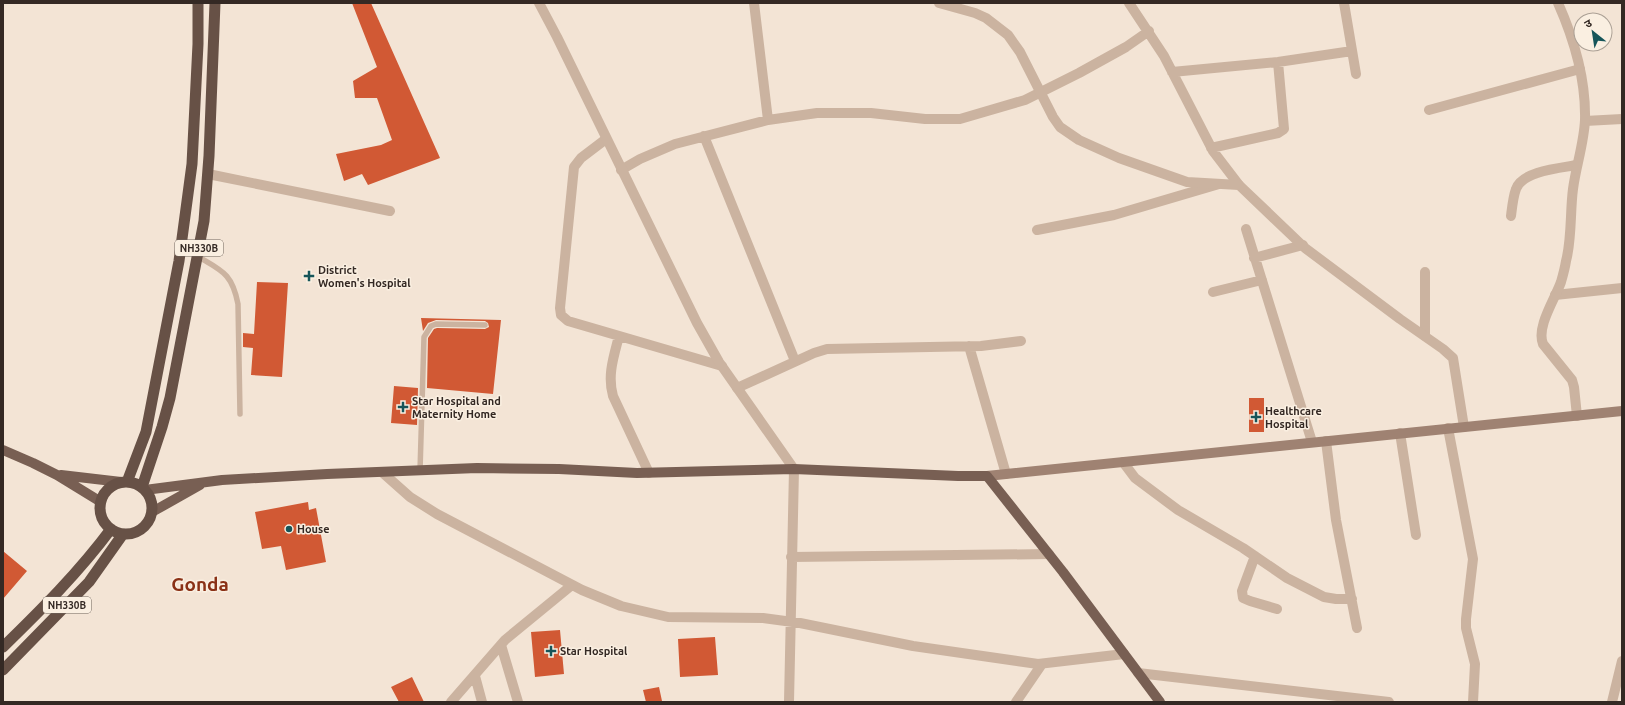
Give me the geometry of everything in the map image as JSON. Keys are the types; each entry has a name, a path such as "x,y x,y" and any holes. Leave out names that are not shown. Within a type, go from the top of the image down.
{"highway":[{"name":"NH330B","path":"124,482 146,432 179,261 192,164 198,44 198,3"},
{"name":"NH330B","path":"143,488 170,398 204,221 208,174 215,3"},
{"path":"124,482 135,484 143,488 151,501 152,512 144,527 134,533 123,534 111,529 101,517 100,502 106,491 115,484 124,482"},
{"name":"NH330B","path":"3,647 36,615 78,569 111,529"},
{"name":"NH330B","path":"3,670 90,582 123,534"}],"main road":[{"path":"143,488 326,474 383,473 477,468 648,473 794,469 987,476 1622,411"},
{"path":"3,450 58,475 100,502"},
{"path":"58,475 124,482"},
{"path":"987,476 1049,554 1160,702"},
{"path":"152,512 206,482"}],"street":[{"path":"539,3 697,323 722,366 794,469 789,702"},
{"path":"754,3 768,120"},
{"path":"939,3 980,16 1008,35 1020,52 1060,127 1079,140 1119,158 1187,182 1221,184 1243,188"},
{"path":"1129,3 1149,31 1211,148 1243,188 1303,245 1453,358 1464,427"},
{"path":"1344,3 1356,74"},
{"path":"1558,3 1577,54 1584,96 1585,121 1573,188 1567,259 1546,317 1540,339 1572,380 1577,416"},
{"path":"621,170 640,159 675,144 768,120 817,113 871,113 925,119 960,120 1025,100 1126,47 1149,31"},
{"path":"1172,72 1278,62 1352,51"},
{"path":"1211,148 1278,133 1284,128 1278,62"},
{"path":"1429,110 1580,69"},
{"path":"1585,121 1622,119"},
{"path":"704,136 795,361"},
{"path":"606,139 581,158 574,167 560,308 561,314 568,321 722,366"},
{"path":"1511,216 1516,188 1522,181 1530,175 1577,165"},
{"path":"208,174 390,211"},
{"path":"1037,230 1114,215 1221,184"},
{"path":"1246,230 1312,442"},
{"path":"1254,258 1303,245"},
{"path":"1425,272 1425,336"},
{"path":"1212,292 1262,280"},
{"path":"1555,295 1622,288"},
{"path":"619,336 610,374 610,386 613,396 648,473"},
{"path":"737,388 814,353 833,348 969,346 1021,341"},
{"path":"969,346 1006,474"},
{"path":"1448,428 1472,559 1466,628 1475,664 1473,702"},
{"path":"1400,433 1416,535"},
{"path":"1326,441 1336,520 1357,628"},
{"path":"1123,462 1135,478 1178,510 1255,556 1286,578 1324,597 1352,599"},
{"path":"383,473 410,497 437,514 572,585 621,606 668,618 763,618 913,646 1042,664 1124,654"},
{"path":"791,557 1049,554"},
{"path":"1255,556 1242,591 1243,598 1277,609"},
{"path":"452,702 505,640 572,585"},
{"path":"501,645 518,702"},
{"path":"1612,702 1622,661"},
{"path":"1016,702 1042,664"},
{"path":"1138,673 1389,702"},
{"path":"475,676 482,702"}],"lane":[{"path":"197,256 223,272 230,279 235,290 238,304 240,414"},
{"path":"420,471 424,337 431,326 436,324 485,325"}],"building":[{"path":"352,3 371,3 440,158 368,185 362,174 344,181 336,154 381,145 392,140 377,98 355,98 353,81 377,67"},
{"path":"257,282 288,283 282,377 251,375 253,348 243,347 243,333 254,334"},
{"path":"421,318 501,320 493,394 427,388 428,338 434,329 485,329 489,327 488,323 485,321 436,320 428,323 423,331"},
{"path":"394,386 418,388 417,425 391,423"},
{"path":"1249,398 1264,398 1264,432 1249,432"},
{"name":"House","path":"308,502 309,510 316,508 326,562 286,570 281,546 262,549 255,512"},
{"path":"3,551 27,571 3,599"},
{"path":"560,630 564,674 535,677 531,632"},
{"path":"715,637 718,675 680,677 678,639"},
{"path":"412,677 424,702 399,702 391,687"},
{"path":"659,687 662,701 646,702 643,690"}],"place":[{"name":"District Women's Hospital","path":"309,276"},
{"name":"Star Hospital and Maternity Home","path":"403,407"},
{"name":"Healthcare Hospital","path":"1256,417"},
{"name":"House","path":"289,529"},
{"name":"Star Hospital","path":"551,651"}],"district":[{"name":"Gonda","path":"200,584"}]}
